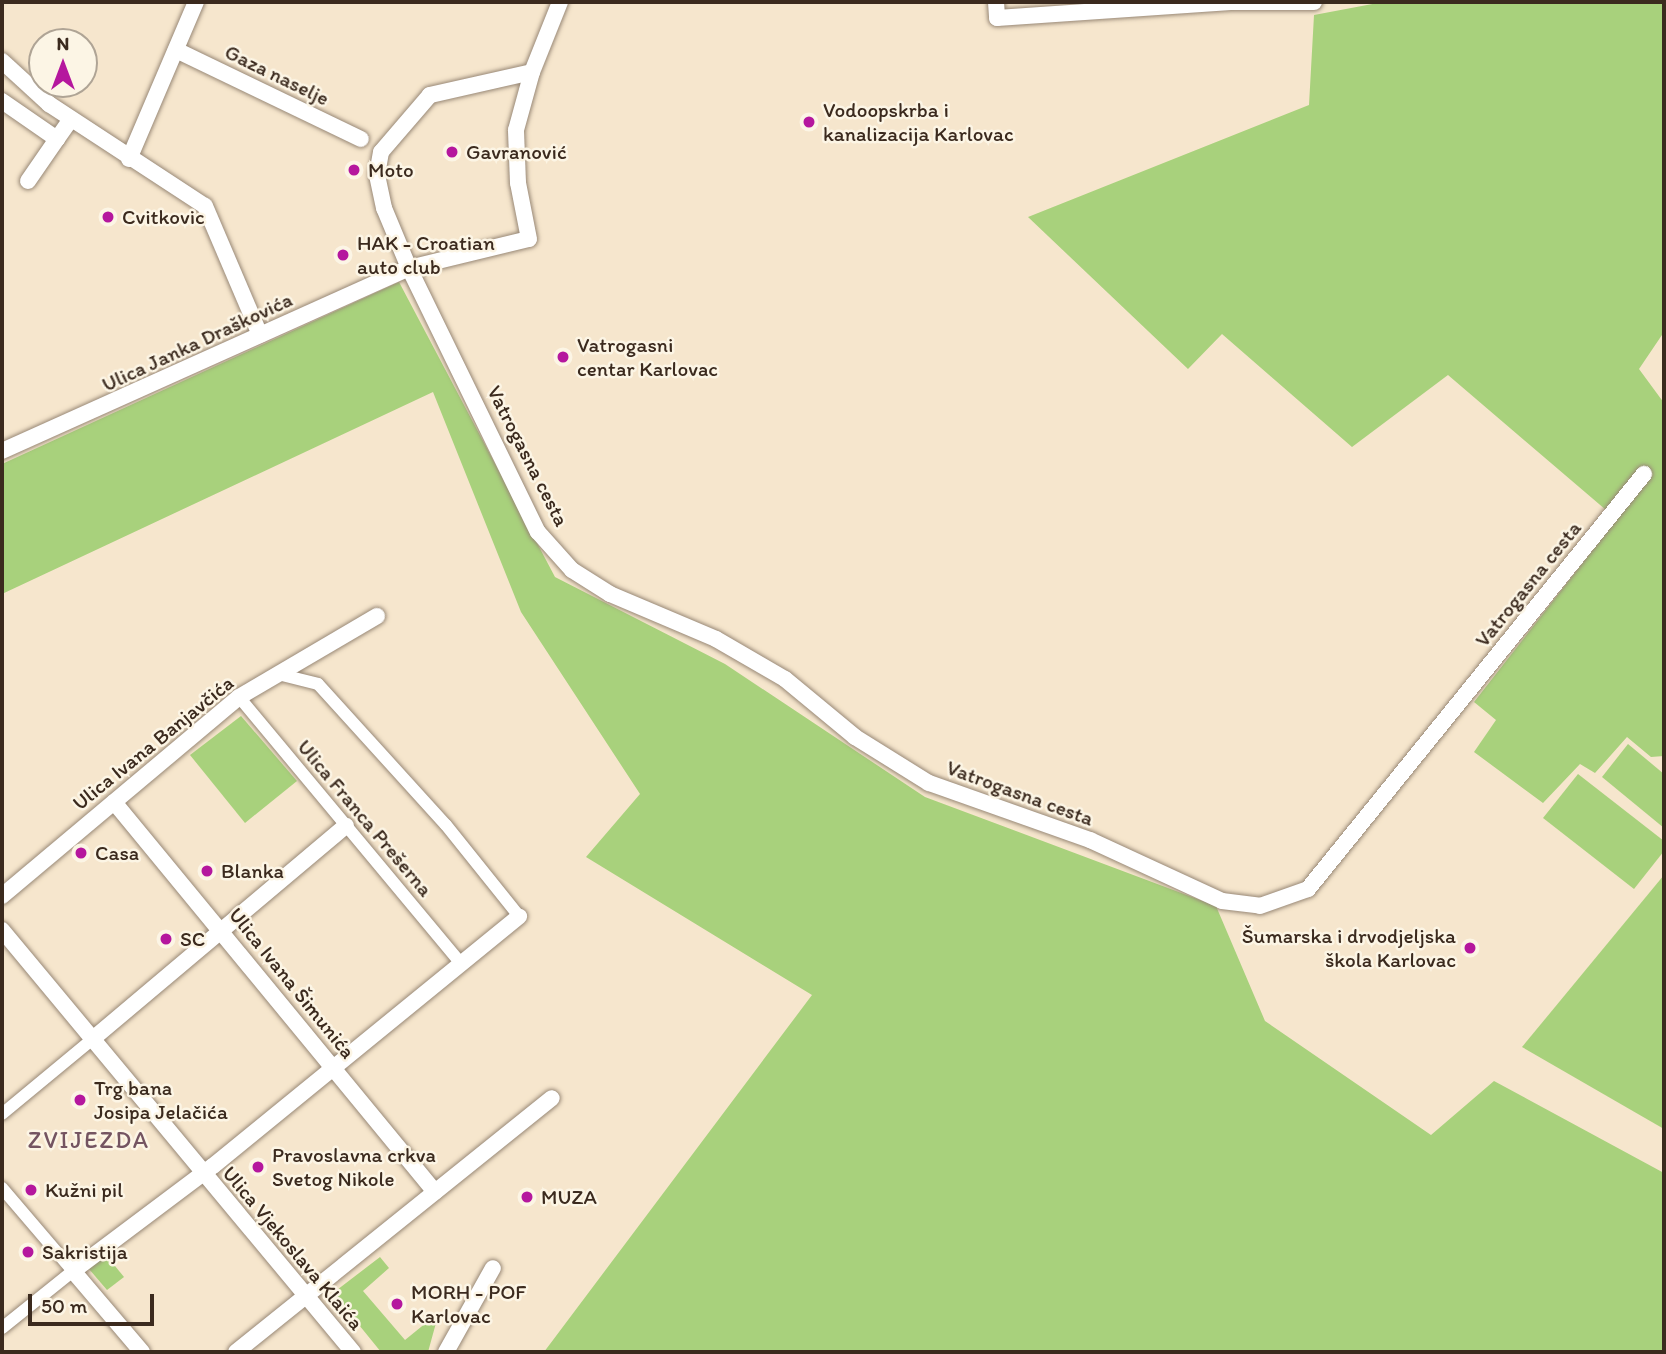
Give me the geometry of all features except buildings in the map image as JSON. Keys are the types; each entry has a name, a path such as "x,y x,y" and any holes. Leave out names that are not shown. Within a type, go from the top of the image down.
{"street":[{"path":"128,159 196,2"},
{"path":"532,72 559,2"},
{"path":"997,10 1230,2 1314,2"},
{"name":"Gaza naselje","path":"176,50 361,139"},
{"path":"2,61 71,119 128,159 205,206 260,335"},
{"name":"Vatrogasna cesta","path":"532,72 430,95 381,152 377,175 384,208 409,268 538,532 572,570 610,594 716,639 785,679 855,737 929,783 1090,840 1222,901 1243,906 1260,906 1308,889 1644,474"},
{"name":"Ulica Janka Draškovića","path":"2,451 409,268 529,239 518,183 516,130 532,72"},
{"path":"2,101 57,139"},
{"path":"28,181 71,119"},
{"name":"Ulica Ivana Banjavčića","path":"2,896 239,697 377,616"},
{"path":"2,1328 334,1069 519,916 446,825 318,684 278,674"},
{"name":"Ulica Franca Prešerna","path":"239,697 461,963"},
{"name":"Ulica Ivana Šimunića","path":"114,802 223,931 435,1192"},
{"path":"2,1114 346,826"},
{"path":"2,930 95,1037 201,1171"},
{"path":"241,1351 305,1296 552,1098"},
{"name":"Ulica Vjekoslava Klaića","path":"201,1171 353,1352"},
{"path":"2,1188 142,1352"},
{"path":"446,1352 493,1268"}],"green space":[{"path":"1383,2 1664,2 1664,332 1639,369 1664,403 1664,756 1651,757 1627,737 1595,773 1580,764 1543,803 1474,752 1496,720 1474,702 1621,514 1606,510 1448,375 1352,447 1222,334 1188,369 1028,217 1309,105 1314,15"},
{"path":"399,282 555,577 725,664 925,797 1216,906 1265,1021 1431,1135 1494,1081 1664,1173 1664,1352 544,1352 812,995 586,857 640,794 521,612 433,392 2,594 2,464"},
{"path":"241,716 297,781 245,823 190,755"},
{"path":"1628,744 1664,774 1664,828 1602,777"},
{"path":"1578,774 1664,841 1664,851 1634,889 1543,818"},
{"path":"1664,875 1664,1129 1522,1047"},
{"path":"106,1255 124,1277 107,1290 89,1269"},
{"path":"380,1257 389,1268 363,1291 405,1340 432,1318 436,1323 428,1352 381,1352 333,1293"}],"place":[{"name":"Vodoopskrba i kanalizacija Karlovac","path":"809,122"},
{"name":"Gavranović","path":"452,152"},
{"name":"Moto","path":"354,170"},
{"name":"Cvitkovic","path":"108,217"},
{"name":"HAK - Croatian auto club","path":"343,255"},
{"name":"Vatrogasni centar Karlovac","path":"563,357"},
{"name":"Casa","path":"81,853"},
{"name":"Blanka","path":"207,871"},
{"name":"SC","path":"166,939"},
{"name":"Šumarska i drvodjeljska škola Karlovac","path":"1470,948"},
{"name":"Trg bana Josipa Jelačića","path":"80,1100"},
{"name":"Pravoslavna crkva Svetog Nikole","path":"258,1167"},
{"name":"Kužni pil","path":"31,1190"},
{"name":"MUZA","path":"527,1197"},
{"name":"Sakristija","path":"28,1252"},
{"name":"MORH - POF Karlovac","path":"397,1304"}],"district":[{"name":"ZVIJEZDA","path":"89,1140"}]}
